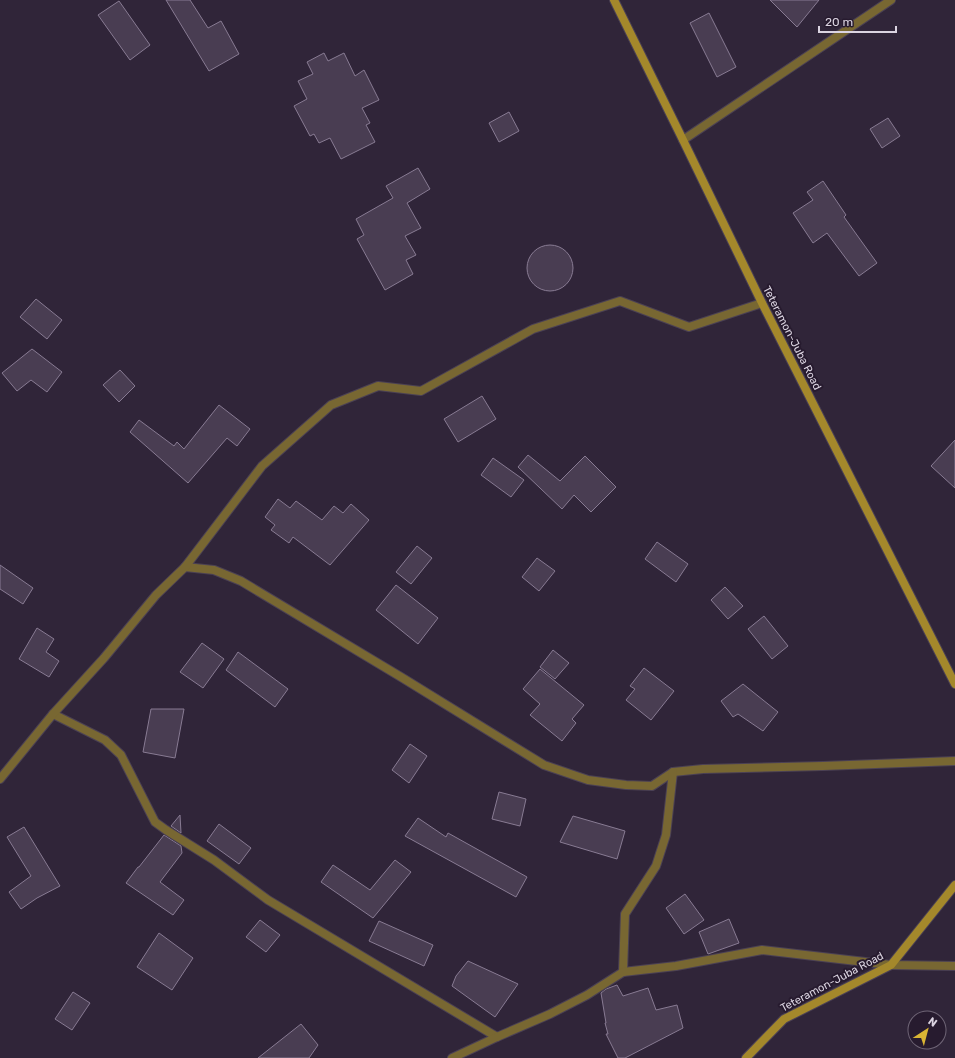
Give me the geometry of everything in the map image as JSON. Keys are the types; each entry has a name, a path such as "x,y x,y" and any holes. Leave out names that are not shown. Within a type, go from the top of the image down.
{"street":[{"name":"Teteramon-Juba Road","path":"614,0 762,303 955,684"},
{"path":"683,140 891,0"},
{"path":"0,779 53,714 104,658 156,595 185,567 262,466 331,405 378,386 421,391 532,329 620,301 689,326 762,303"},
{"path":"185,567 214,570 241,581 544,765 588,780 626,785 652,786 673,772 703,769 955,761"},
{"path":"53,714 105,740 121,756 155,822 214,860 268,900 497,1037"},
{"path":"623,972 625,914 656,866 666,835 673,772"},
{"name":"Teteramon-Juba Road","path":"746,1058 784,1019 891,965 955,885"},
{"path":"452,1058 556,1011 587,995 623,972 676,966 762,950 891,965 955,966"}],"building":[{"path":"166,0 190,0 208,28 221,21 239,54 209,71"},
{"path":"770,0 819,0 797,27"},
{"path":"119,1 150,45 130,60 98,15"},
{"path":"709,13 736,67 717,77 690,23"},
{"path":"324,53 328,61 344,53 355,76 364,70 379,100 362,108 370,123 366,125 375,142 341,159 330,138 319,143 314,134 310,136 294,106 307,99 298,81 313,74 307,62"},
{"path":"509,112 519,131 499,142 489,123"},
{"path":"888,118 900,136 882,148 870,129"},
{"path":"418,168 430,189 407,203 421,228 405,236 416,255 406,260 413,274 385,290 357,239 364,235 356,219 393,198 386,186"},
{"path":"823,181 846,215 844,217 877,263 859,276 827,233 813,243 793,213 813,200 807,192"},
{"path":"550,245 563,249 569,255 573,268 569,281 563,287 550,291 537,287 531,281 527,268 531,255 537,249"},
{"path":"36,299 62,320 47,339 20,317"},
{"path":"32,349 62,372 47,392 31,380 17,391 2,373"},
{"path":"120,370 135,386 119,402 103,385"},
{"path":"482,396 496,419 458,442 444,419"},
{"path":"219,405 250,429 237,446 227,438 188,483 130,432 139,420 174,446 177,442 184,449"},
{"path":"955,440 955,488 931,466"},
{"path":"528,455 560,481 585,456 616,487 591,512 574,495 562,509 518,467"},
{"path":"493,458 524,480 511,497 481,475"},
{"path":"278,499 290,508 296,501 322,520 334,506 343,513 351,504 369,520 330,565 293,537 289,543 271,530 275,525 265,517"},
{"path":"657,542 688,564 676,582 645,559"},
{"path":"417,546 432,558 411,584 396,572"},
{"path":"537,558 555,571 539,591 522,577"},
{"path":"0,565 33,588 23,604 0,589"},
{"path":"396,585 438,618 418,644 376,610"},
{"path":"725,587 743,606 728,619 711,600"},
{"path":"764,616 788,646 772,659 748,629"},
{"path":"37,628 54,639 46,652 59,661 49,677 19,659"},
{"path":"202,643 224,659 203,688 180,672"},
{"path":"553,650 569,663 555,679 540,667"},
{"path":"238,652 288,689 275,707 226,670"},
{"path":"644,668 674,691 651,720 626,700 635,689 630,686"},
{"path":"540,669 584,705 572,719 576,723 562,741 530,715 540,704 523,689"},
{"path":"743,684 778,712 763,731 738,714 733,717 721,701"},
{"path":"151,709 184,709 175,758 143,752"},
{"path":"410,744 427,756 409,783 392,770"},
{"path":"499,792 526,799 520,826 492,819"},
{"path":"180,815 181,833 171,826"},
{"path":"573,816 625,831 617,859 560,842"},
{"path":"418,818 446,837 448,833 527,877 516,897 405,836"},
{"path":"219,824 251,848 239,864 207,841"},
{"path":"24,827 60,886 37,898 21,909 9,892 31,876 7,837"},
{"path":"164,835 181,846 182,853 160,882 184,900 173,915 126,883"},
{"path":"395,860 411,872 373,918 321,882 333,865 370,890"},
{"path":"685,894 704,920 684,934 666,908"},
{"path":"729,919 739,943 708,954 699,932"},
{"path":"260,920 280,935 266,952 246,937"},
{"path":"379,921 433,945 424,966 369,941"},
{"path":"159,933 193,958 172,990 137,967"},
{"path":"468,961 518,984 495,1017 452,986 456,976"},
{"path":"617,985 623,996 648,988 656,1010 677,1005 683,1028 625,1058 618,1058 606,1034 608,1034 601,993 606,989"},
{"path":"73,992 90,1003 72,1030 55,1019"},
{"path":"301,1024 318,1045 309,1058 258,1058"}]}
